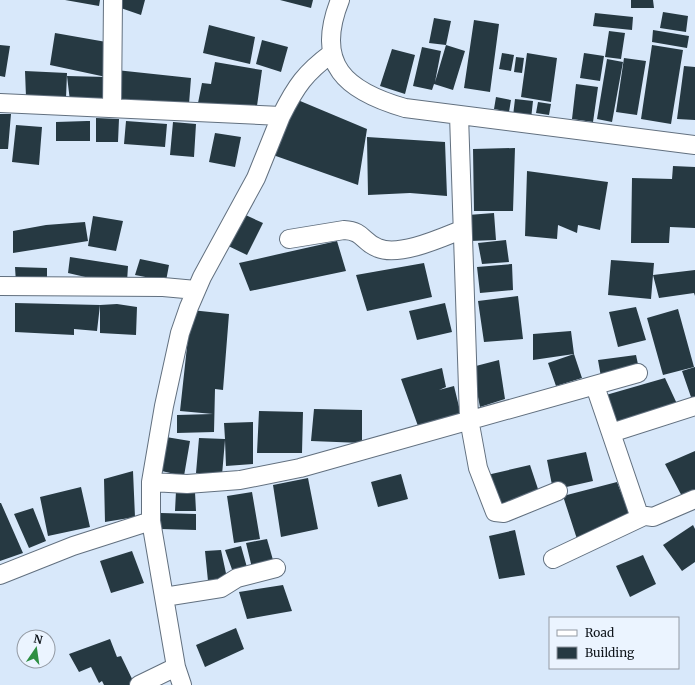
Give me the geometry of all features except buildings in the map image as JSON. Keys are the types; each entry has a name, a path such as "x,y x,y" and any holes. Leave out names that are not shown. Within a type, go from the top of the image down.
{"street":[{"path":"112,108 114,0"},
{"path":"340,0 331,29 332,53 342,74 355,87 368,96 405,108 695,145"},
{"path":"182,685 176,667 151,521 151,482 160,427 180,333 196,290 256,178 281,116 294,91 304,76 332,53"},
{"path":"0,103 281,116"},
{"path":"459,116 461,230 469,420 478,468 495,512 504,513 558,491"},
{"path":"289,239 344,230 361,234 378,248 386,250 417,246 461,230"},
{"path":"0,286 163,287 196,290"},
{"path":"151,482 196,484 240,480 262,476 314,464 638,373"},
{"path":"595,386 637,512 642,517"},
{"path":"610,433 695,406"},
{"path":"554,559 642,517 653,517 695,499"},
{"path":"0,575 73,546 151,521"},
{"path":"164,597 221,588 237,578 276,568"},
{"path":"139,685 176,667"}]}
